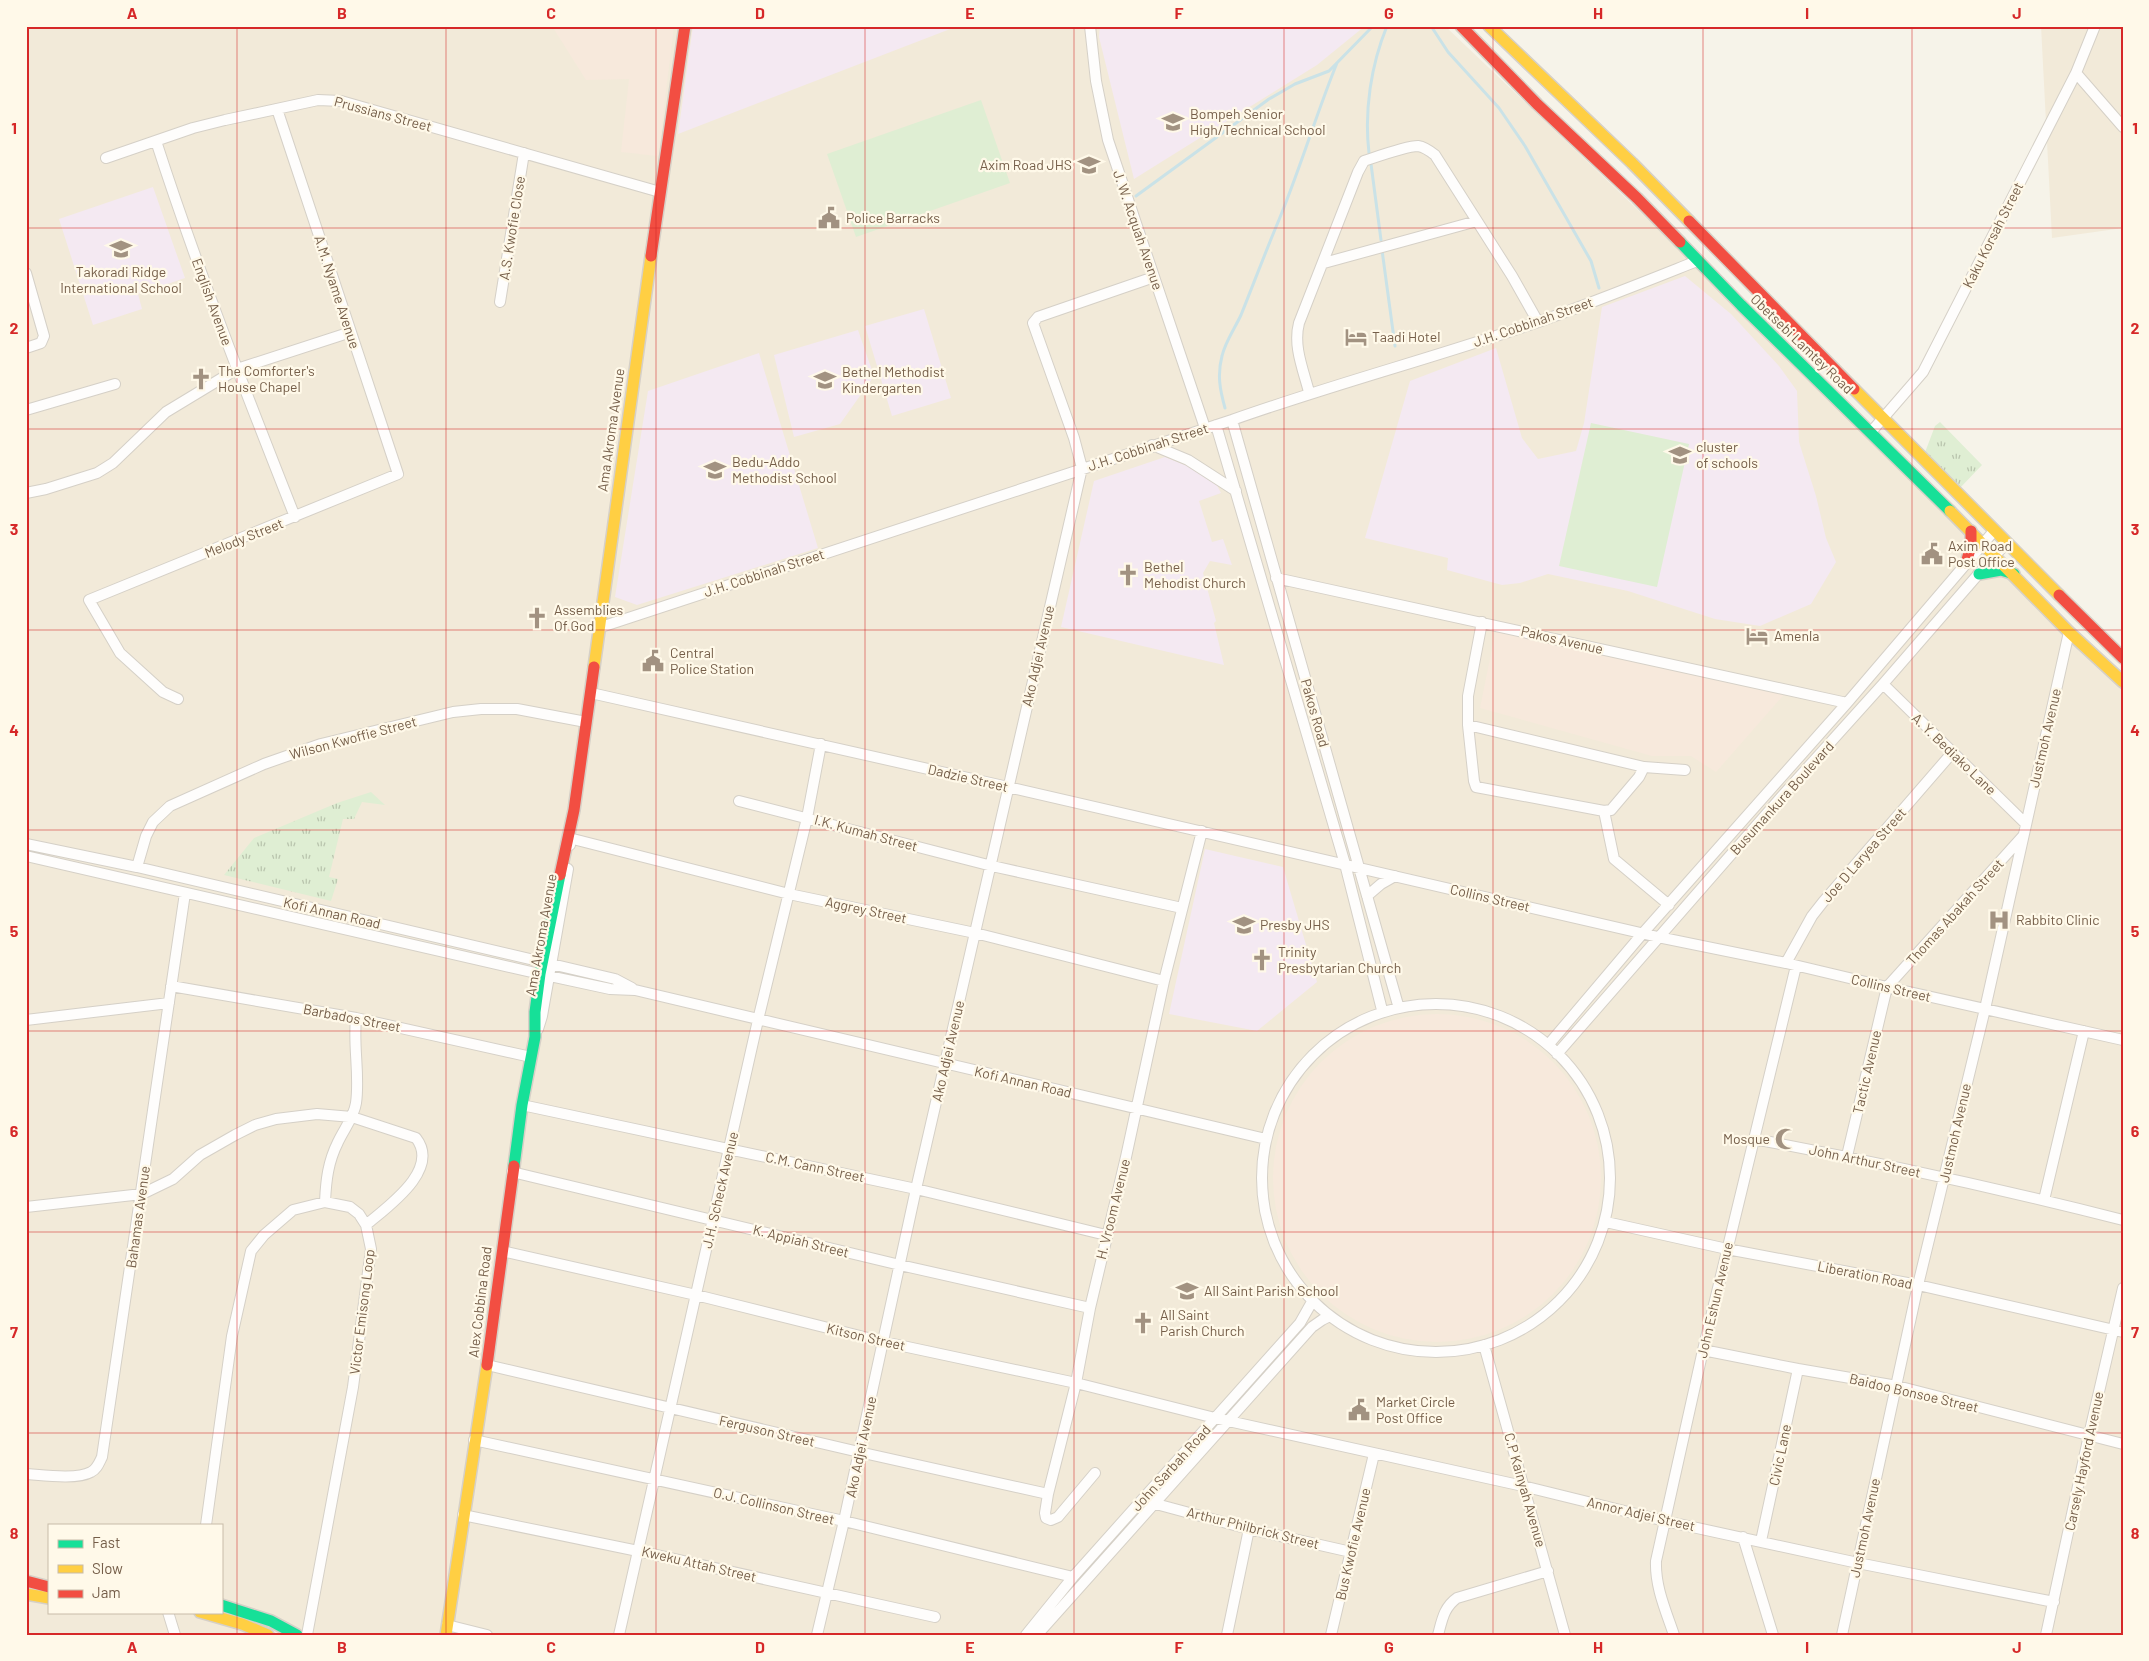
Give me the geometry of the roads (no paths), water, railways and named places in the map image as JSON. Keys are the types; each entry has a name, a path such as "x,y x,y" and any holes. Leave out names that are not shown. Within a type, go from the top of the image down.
{"main road":[{"name":"Ama Akroma Avenue","path":"546,969 563,856 569,838 591,693 598,628 685,26"},
{"name":"Obetsebi Lamtey Road","path":"1461,26 1538,104 1637,198 1697,261 2014,574 2069,632 2123,682"},
{"name":"Obetsebi Lamtey Road","path":"1489,26 1632,163 1884,420 2123,658"},
{"path":"1966,563 1971,546 1971,531"},
{"path":"1979,574 2000,570 2014,574"},
{"name":"Alex Cobbina Road","path":"447,1630 474,1440 487,1366 512,1172 535,1037 534,1012 546,969"},
{"path":"26,1581 48,1587"},
{"path":"26,1594 48,1598"},
{"path":"222,1605 271,1621 297,1635"},
{"path":"207,1614 242,1624 268,1635"}],"street":[{"name":"J. W. Acquah Avenue","path":"1090,26 1096,81 1108,140 1205,428"},
{"name":"Kaku Korsah Street","path":"1871,432 1884,420 1923,372 2076,73 2095,26"},
{"path":"2076,73 2123,127"},
{"name":"Prussians Street","path":"106,158 193,128 318,100 341,101 660,192"},
{"name":"A.M. Nyame Avenue","path":"277,109 398,474"},
{"name":"English Avenue","path":"156,141 237,369 296,517"},
{"path":"1309,392 1296,335 1358,172 1364,161 1417,146 1427,148 1435,155 1512,276 1538,322"},
{"name":"A.S. Kwofie Close","path":"500,302 524,154"},
{"path":"1324,263 1477,220"},
{"name":"J.H. Cobbinah Street","path":"598,628 1232,420 1309,392 1538,322 1623,291 1697,261"},
{"path":"26,273 44,336 41,343 26,348"},
{"path":"1082,468 1074,438 1033,323 1038,317 1154,277"},
{"path":"26,493 46,489 97,473 113,463 166,412 237,369 351,332"},
{"path":"26,410 115,384"},
{"name":"Pakos Road","path":"1232,420 1398,1005"},
{"name":"Pakos Road","path":"1216,425 1345,864 1382,1010"},
{"path":"1152,445 1188,460 1236,491"},
{"name":"Ako Adjei Avenue","path":"817,1635 884,1342 916,1189 992,866 1008,787 1082,468"},
{"name":"Melody Street","path":"178,699 163,692 120,653 89,600 398,474"},
{"name":"Busumankura Boulevard","path":"1548,1044 1643,933 1847,703 1994,530"},
{"name":"Busumankura Boulevard","path":"1557,1054 1658,937 2007,543"},
{"name":"Pakos Avenue","path":"1276,578 1847,703"},
{"path":"1482,622 1468,696 1468,725 1476,787 1604,811 1616,808 1644,767"},
{"name":"Justmoh Avenue","path":"1842,1635 1918,1284 1985,1009 2069,632"},
{"name":"A. Y. Bediako Lane","path":"1883,684 2026,824"},
{"name":"Dadzie Street","path":"591,693 1345,864"},
{"name":"Wilson Kwoffie Street","path":"137,867 146,836 154,822 170,806 264,764 321,744 453,712 481,709 517,709 586,722"},
{"path":"1468,725 1644,767 1685,770"},
{"name":"J.H. Scheck Avenue","path":"619,1635 758,1020 808,818 821,744"},
{"name":"Joe D Laryea Street","path":"1791,964 1818,909 1952,753"},
{"name":"I.K. Kumah Street","path":"739,801 992,866 1182,908"},
{"path":"1604,811 1614,859 1668,905"},
{"name":"H. Vroom Avenue","path":"1095,1473 1058,1517 1051,1520 1046,1518 1048,1494 1076,1384 1090,1308 1126,1158 1135,1107 1164,981 1202,831"},
{"name":"Thomas Abakah Street","path":"1887,988 2023,836"},
{"name":"Aggrey Street","path":"569,838 788,894 975,933 1164,981"},
{"name":"Kofi Annan Road","path":"26,844 137,867 546,969 610,989 635,990 1266,1139"},
{"name":"Kofi Annan Road","path":"26,856 185,893 546,969"},
{"name":"Collins Street","path":"1345,864 1643,933"},
{"path":"1367,896 1394,876"},
{"name":"Bahamas Avenue","path":"26,1474 89,1474 96,1468 102,1457 185,893"},
{"path":"1643,933 1658,937"},
{"name":"Collins Street","path":"1658,937 1791,964 1887,988 2123,1040"},
{"name":"John Eshun Avenue","path":"1674,1635 1656,1574 1656,1561 1703,1350 1754,1139 1791,964"},
{"name":"Barbados Street","path":"171,986 356,1018 531,1056"},
{"name":"Tactic Avenue","path":"1847,1156 1887,988"},
{"path":"26,1020 169,1004"},
{"path":"1451,1004 1503,1017 1548,1044 1582,1080 1603,1124 1611,1173 1606,1222 1588,1263 1561,1299 1525,1327 1484,1345 1449,1351 1414,1350 1380,1343 1348,1328 1330,1316 1290,1274 1270,1234 1262,1189 1266,1139 1277,1107 1298,1072 1326,1043 1382,1010 1398,1005 1451,1004"},
{"path":"325,1202 327,1171 338,1141 356,1105 358,1080 354,1039 356,1018"},
{"path":"2044,1200 2084,1031"},
{"name":"C.M. Cann Street","path":"522,1105 916,1189 1106,1236"},
{"path":"26,1207 142,1194 165,1184 200,1155 255,1126 276,1120 317,1114 352,1116 416,1138 421,1144 418,1174 407,1190 366,1225 359,1214 350,1208 325,1202 293,1210 264,1235 250,1251 232,1336 206,1524"},
{"name":"John Arthur Street","path":"1754,1139 1847,1156 2044,1200 2123,1220"},
{"name":"K. Appiah Street","path":"512,1172 900,1265 1090,1308"},
{"name":"Liberation Road","path":"1606,1222 1727,1249 1918,1284 2118,1331"},
{"name":"Victor Emisong Loop","path":"307,1635 353,1387 371,1249 366,1225"},
{"name":"Kitson Street","path":"502,1251 696,1295 884,1342 1230,1420"},
{"name":"Carsely Hayford Avenue","path":"2046,1635 2089,1435 2118,1331 2123,1288"},
{"name":"John Sarbah Road","path":"1026,1635 1073,1577 1300,1323 1313,1300"},
{"name":"John Sarbah Road","path":"1037,1635 1086,1577 1156,1504 1312,1327 1330,1316"},
{"name":"C.P Kainyah Avenue","path":"1484,1345 1565,1635"},
{"name":"Baidoo Bonsoe Street","path":"1703,1350 1798,1370 1897,1386 2123,1444"},
{"name":"Ferguson Street","path":"487,1366 1048,1494"},
{"name":"Civic Lane","path":"1761,1541 1798,1370"},
{"name":"Annor Adjei Street","path":"1230,1420 1374,1454 1524,1486 1665,1521 1858,1563 2054,1602"},
{"name":"O.J. Collinson Street","path":"474,1440 844,1521 1073,1577"},
{"name":"Bus Kwofie Avenue","path":"1331,1635 1374,1454"},
{"name":"Arthur Philbrick Street","path":"1156,1504 1249,1529 1350,1552"},
{"name":"Kweku Attah Street","path":"463,1515 638,1551 935,1617"},
{"path":"1227,1635 1249,1529"},
{"path":"1743,1537 1773,1635"},
{"path":"1438,1635 1445,1610 1457,1598 1548,1571"},
{"path":"169,1614 175,1635"},
{"path":"447,1630 487,1635"}],"waterway":[{"path":"1136,196 1269,99 1295,84 1329,71 1373,26"},
{"path":"1369,153 1367,121 1370,88 1381,41 1387,26"},
{"path":"1431,26 1448,52 1499,108 1525,146 1591,261 1599,288"},
{"path":"1225,408 1219,376 1223,351 1241,315 1284,207 1337,63"},
{"path":"1371,164 1381,240"},
{"path":"1382,250 1395,346"}],"place":[{"name":"Bompeh Senior High/Technical School","path":"1173,122"},
{"name":"Axim Road JHS","path":"1089,165"},
{"name":"Police Barracks","path":"829,218"},
{"name":"Takoradi Ridge International School","path":"121,249"},
{"name":"Taadi Hotel","path":"1356,337"},
{"name":"The Comforter's House Chapel","path":"201,379"},
{"name":"Bethel Methodist Kindergarten","path":"825,380"},
{"name":"cluster of schools","path":"1680,455"},
{"name":"Bedu-Addo Methodist School","path":"715,470"},
{"name":"Axim Road Post Office","path":"1932,554"},
{"name":"Bethel Mehodist Church","path":"1128,575"},
{"name":"Assemblies Of God","path":"537,618"},
{"name":"Amenla","path":"1757,636"},
{"name":"Central Police Station","path":"653,661"},
{"name":"Rabbito Clinic","path":"1999,920"},
{"name":"Presby JHS","path":"1244,925"},
{"name":"Trinity Presbytarian Church","path":"1262,960"},
{"name":"Mosque","path":"1786,1139"},
{"name":"All Saint Parish School","path":"1187,1291"},
{"name":"All Saint Parish Church","path":"1143,1323"},
{"name":"Market Circle Post Office","path":"1359,1410"}]}
